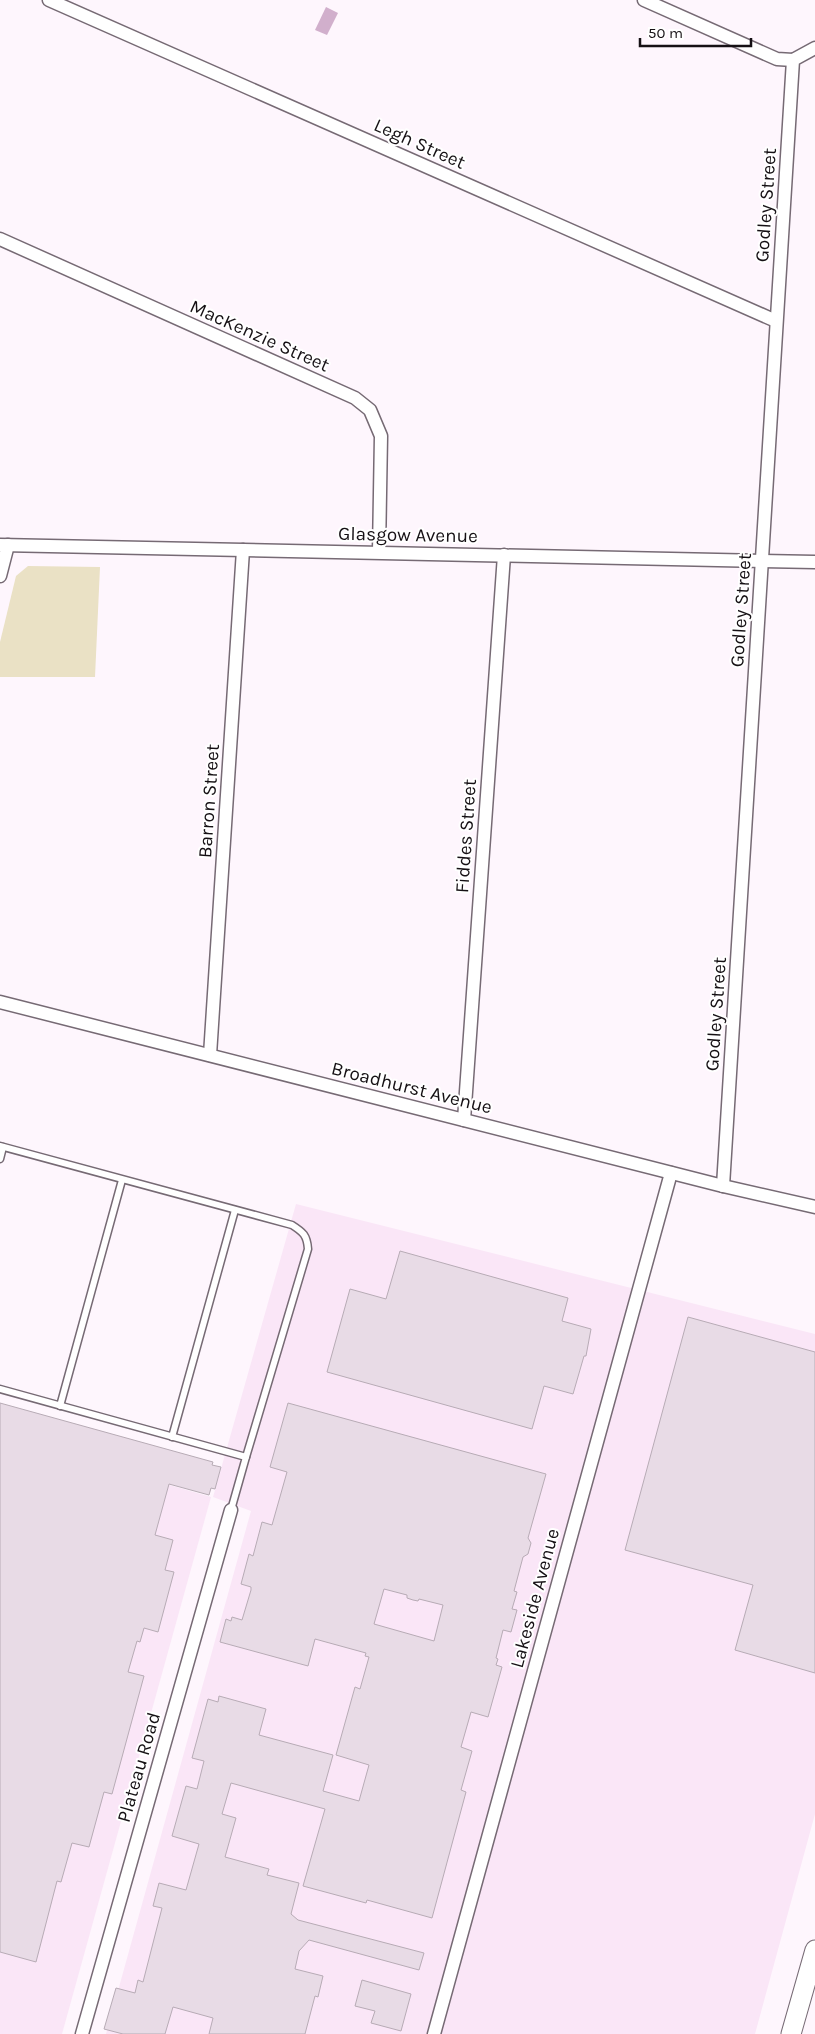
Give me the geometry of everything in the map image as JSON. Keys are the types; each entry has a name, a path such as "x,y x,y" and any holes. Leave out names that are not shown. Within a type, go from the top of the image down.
{"street":[{"name":"Legh Street","path":"49,0 776,321"},
{"path":"644,0 777,59 793,60 815,48"},
{"name":"Godley Street","path":"723,1186 793,60"},
{"name":"MacKenzie Street","path":"0,239 355,398 370,410 381,436 379,552"},
{"path":"0,576 4,545"},
{"name":"Glasgow Avenue","path":"4,545 815,562"},
{"name":"Barron Street","path":"210,1056 243,550"},
{"name":"Fiddes Street","path":"464,1120 504,555"},
{"name":"Broadhurst Avenue","path":"0,1002 670,1173 815,1207"},
{"name":"Lakeside Avenue","path":"434,2034 670,1173"},
{"name":"Plateau Road","path":"82,2034 231,1510"},
{"path":"791,2034 815,1951"}],"lane":[{"path":"0,1159 2,1147 292,1225 304,1232 308,1240 308,1249 231,1510"},
{"path":"60,1406 122,1180"},
{"path":"172,1437 235,1210"},
{"path":"0,1389 246,1457"}],"shaded area":[{"path":"326,7 338,13 327,35 315,30"},
{"path":"28,566 100,567 95,677 0,677 0,642 16,576"},
{"path":"296,1204 815,1334 815,1814 755,2034 106,2034 251,1511 213,1497"},
{"path":"0,1436 211,1497 62,2034 0,2034"}],"building":[{"path":"400,1251 568,1298 562,1321 591,1329 586,1356 584,1356 573,1394 544,1386 532,1429 327,1372 350,1289 386,1299"},
{"path":"688,1317 815,1352 815,1673 735,1650 753,1585 625,1550"},
{"path":"0,1403 213,1462 212,1465 221,1467 215,1489 211,1488 209,1495 169,1484 155,1535 173,1540 165,1570 174,1572 158,1632 144,1628 140,1642 137,1641 128,1672 144,1676 112,1794 104,1792 89,1847 72,1843 61,1882 57,1881 36,1962 0,1952"},
{"path":"288,1403 546,1474 528,1538 531,1543 528,1554 523,1557 514,1591 517,1592 512,1609 517,1610 511,1632 503,1630 496,1658 498,1659 496,1665 502,1667 488,1717 471,1712 461,1747 472,1751 461,1790 466,1792 432,1918 367,1900 366,1903 303,1886 325,1809 231,1783 222,1814 236,1818 225,1857 269,1869 267,1875 299,1883 291,1914 298,1920 424,1953 419,1970 309,1940 299,1951 295,1969 323,1976 318,1997 315,1996 305,2034 209,2034 213,2018 173,2007 165,2034 123,2034 104,2029 116,1988 135,1993 138,1980 143,1982 162,1908 153,1906 159,1883 186,1890 199,1844 172,1836 186,1786 197,1789 204,1761 192,1758 208,1699 218,1702 219,1696 266,1709 259,1735 333,1755 323,1791 359,1801 369,1765 336,1755 355,1687 360,1689 369,1657 365,1656 366,1653 315,1639 308,1666 220,1642 226,1619 231,1621 232,1617 242,1620 251,1590 251,1587 241,1584 249,1554 253,1556 262,1522 272,1525 287,1472 270,1467","holes":["384,1589 407,1595 407,1598 413,1600 418,1601 419,1599 443,1605 434,1641 374,1624"]},
{"path":"362,1980 411,1994 401,2031 371,2023 375,2011 355,2006"}]}
